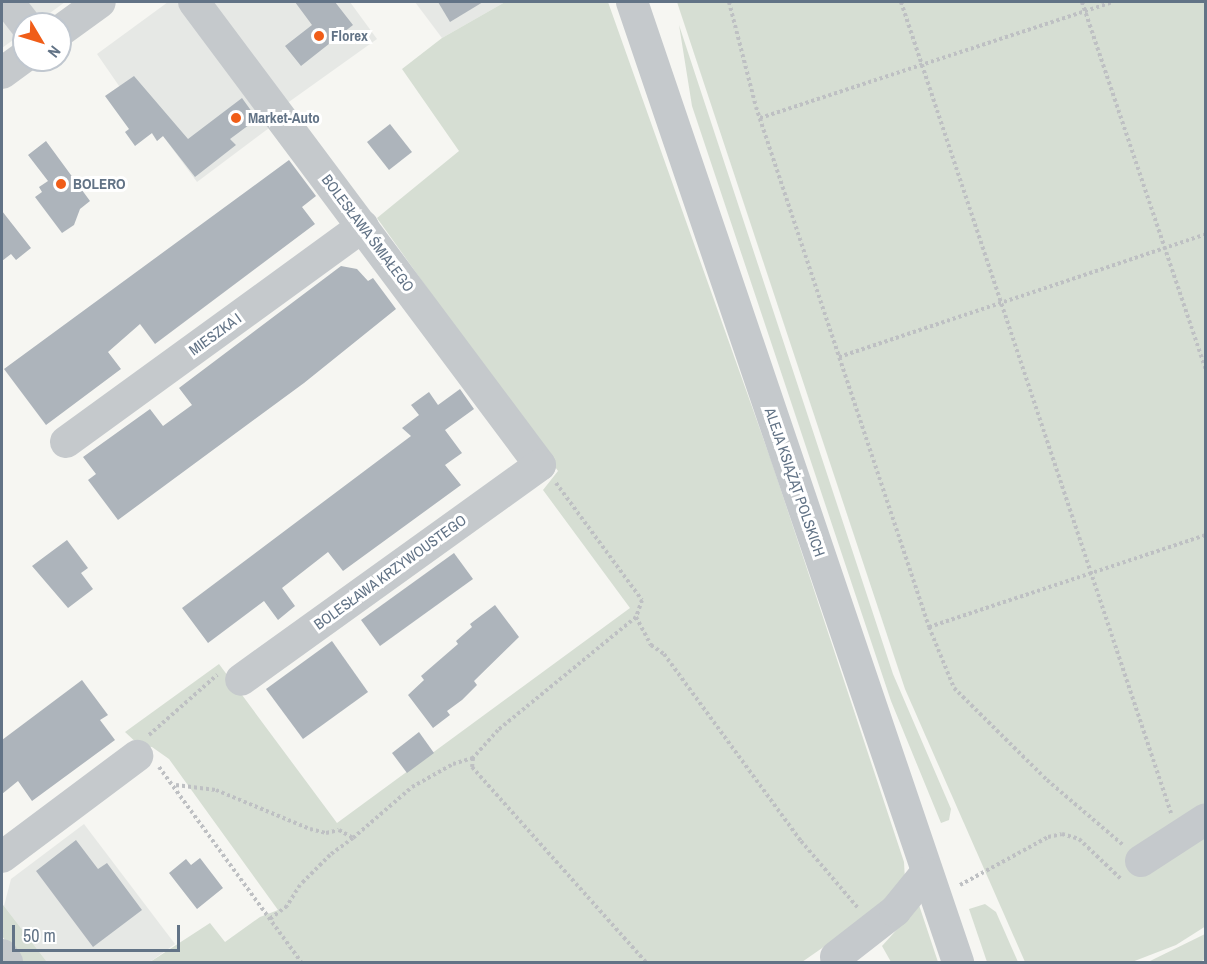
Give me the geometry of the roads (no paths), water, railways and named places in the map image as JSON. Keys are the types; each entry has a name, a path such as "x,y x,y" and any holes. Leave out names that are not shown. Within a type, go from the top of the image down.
{"street":[{"path":"72,22 100,2"},
{"name":"BOLESŁAWA ŚMIAŁEGO","path":"194,2 540,465"},
{"name":"ALEJA KSIĄŻĄT POLSKICH","path":"632,2 958,963"},
{"name":"MIESZKA I","path":"66,442 363,226"},
{"name":"BOLESŁAWA KRZYWOUSTEGO","path":"241,680 540,465"},
{"path":"2,857 137,756"},
{"path":"1136,872 1179,836 1206,819"},
{"path":"838,961 874,927 930,885"},
{"path":"2,955 7,963"}],"place":[{"name":"Florex","path":"319,36"},
{"name":"Market-Auto","path":"236,118"},
{"name":"BOLERO","path":"61,184"}]}
